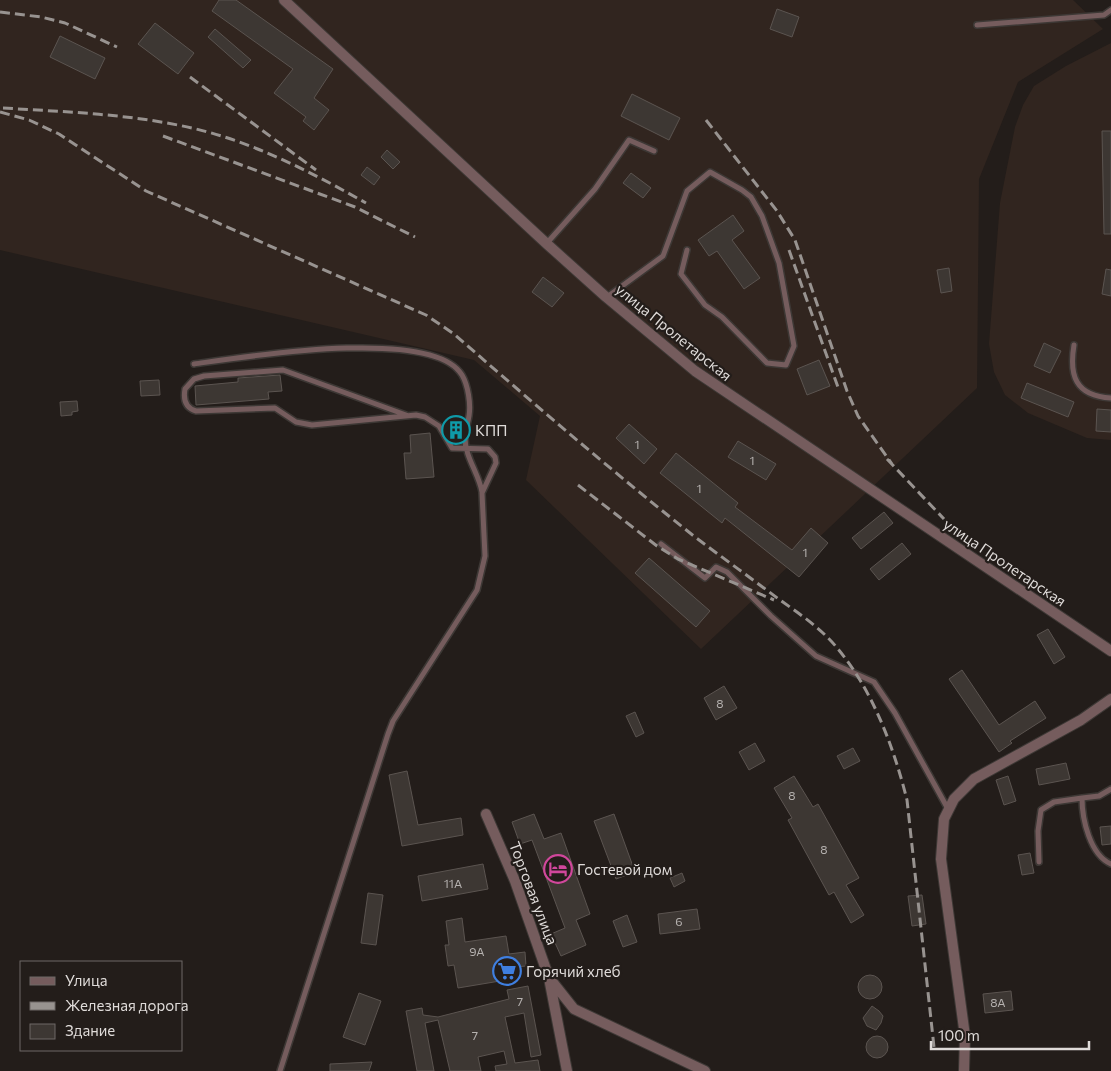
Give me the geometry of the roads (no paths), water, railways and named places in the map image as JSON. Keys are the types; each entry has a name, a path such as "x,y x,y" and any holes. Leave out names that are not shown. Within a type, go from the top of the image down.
{"street":[{"name":"улица Пролетарская","path":"284,0 547,244 695,372 1111,651"},
{"path":"964,1071 964,1036 941,859 942,831 948,809 954,799 974,779 1081,720 1111,699"},
{"name":"Торговая улица","path":"486,814 516,881 550,978 567,1071"},
{"path":"550,978 574,1009 705,1071"}],"lane":[{"path":"977,26 1104,15 1111,10"},
{"path":"547,244 595,189 629,140 654,151"},
{"path":"606,297 663,256 687,191 710,172 751,197 762,216 779,263 794,346 786,365 767,363 722,317 705,304 681,274 687,250"},
{"path":"1074,345 1071,368 1076,380 1092,394 1111,398"},
{"path":"194,364 326,348 407,351 451,363 462,376 470,410 465,430 466,448 482,493 485,556 477,590 391,728 366,796 323,940 280,1071"},
{"path":"406,415 282,370 204,376 188,383 184,396 186,404 190,409 196,411 276,408 304,425 406,415 425,417 433,421 446,434 452,448 488,449 495,457 495,470 482,493"},
{"path":"662,544 705,578 716,567 727,572 771,616 816,656 874,682 895,713 948,809"},
{"path":"1039,862 1038,831 1041,810 1054,802 1099,796 1111,789"},
{"path":"1082,798 1082,811 1094,849 1111,864"}],"railway":[{"path":"0,12 41,17 65,23 117,47"},
{"path":"190,77 316,170"},
{"path":"3,108 124,117 196,129 240,142 283,160 366,203"},
{"path":"0,112 29,120 59,134 146,191 426,315 454,334 573,437 695,537 825,635 850,665 872,702 889,740 907,800 934,1047"},
{"path":"706,120 777,211 795,240 847,391 858,416 892,464"},
{"path":"163,136 355,207 415,237"},
{"path":"789,250 839,390"},
{"path":"887,459 944,519"},
{"path":"578,485 657,546 678,559 774,600"}],"place":[{"name":"КПП","path":"456,430"},
{"name":"Гостевой дом","path":"558,869"},
{"name":"Горячий хлеб","path":"507,971"}]}
